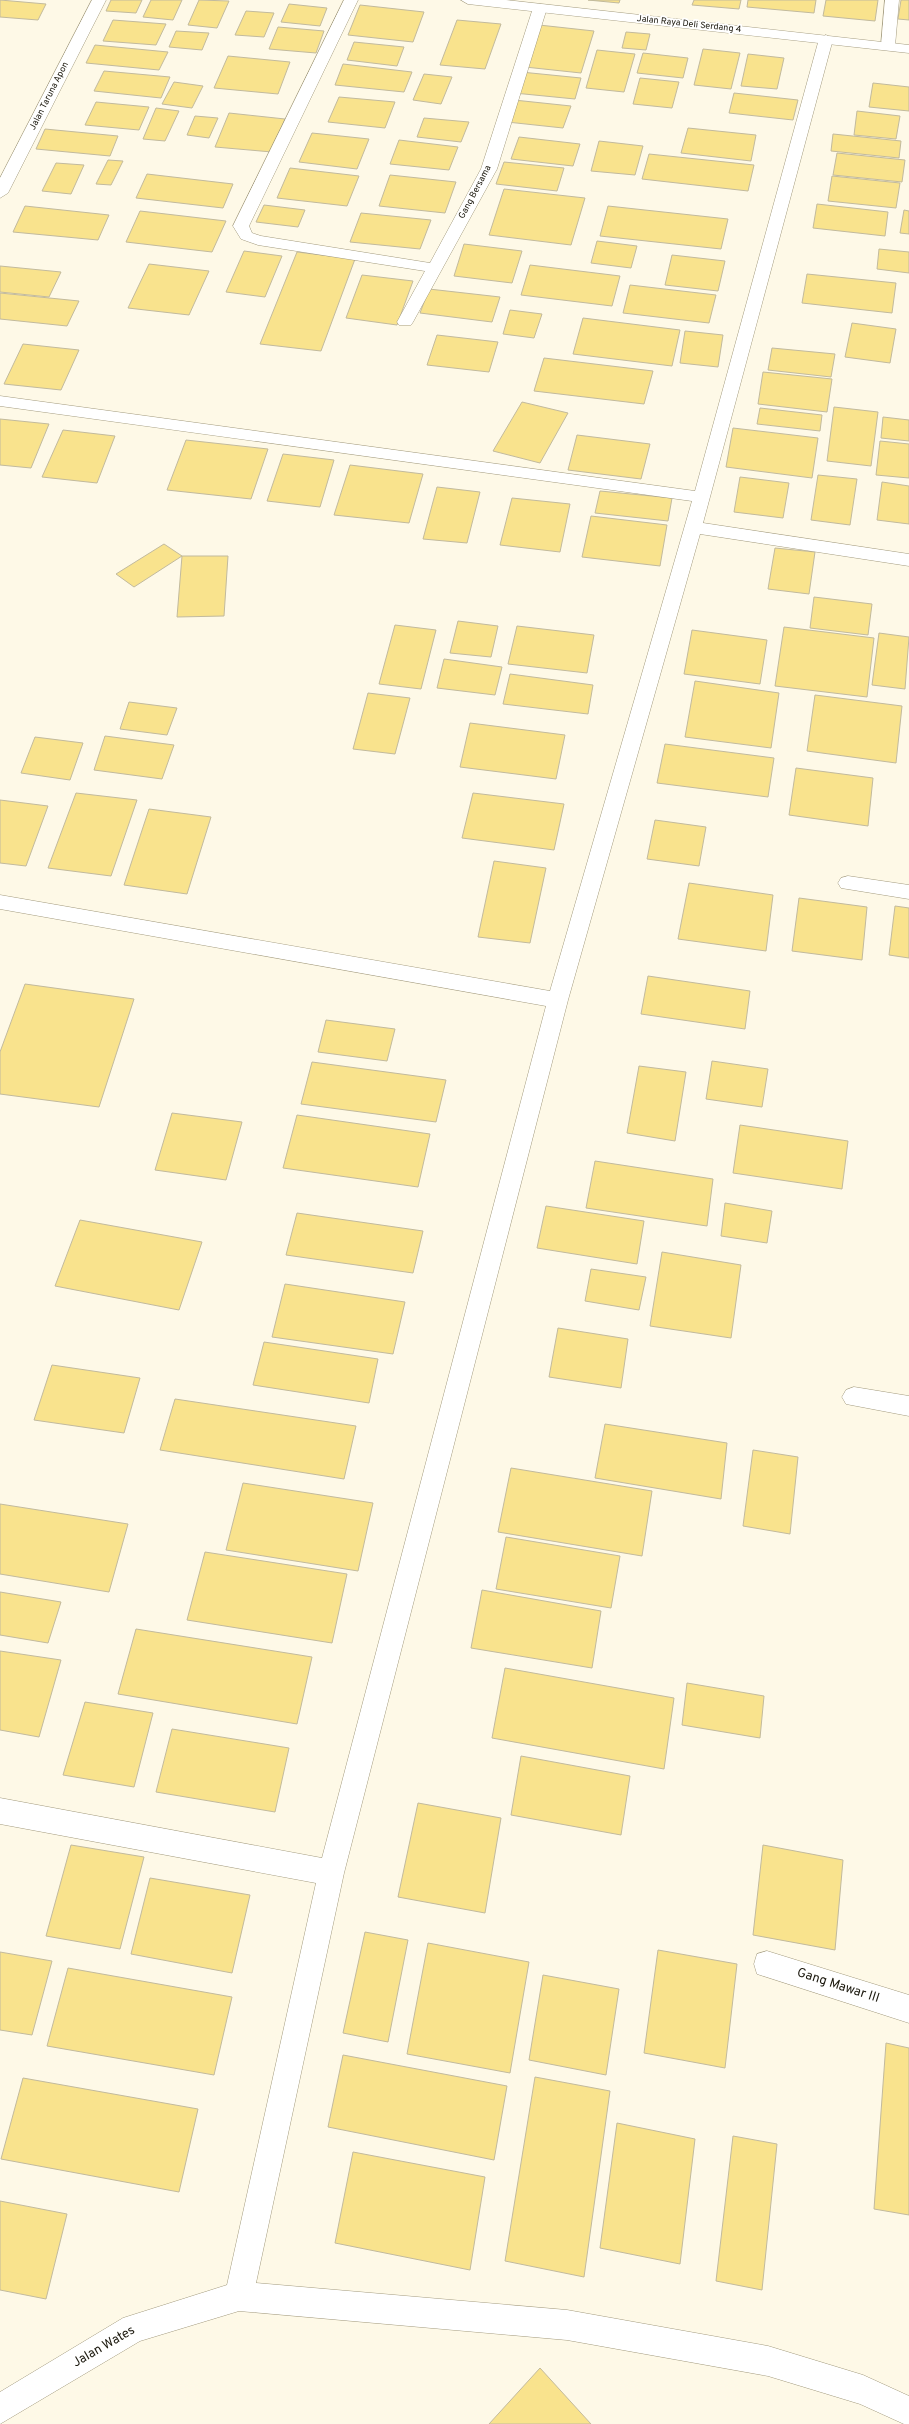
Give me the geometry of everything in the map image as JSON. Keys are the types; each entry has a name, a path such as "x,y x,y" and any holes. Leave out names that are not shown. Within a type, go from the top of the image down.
{"street":[{"name":"Jalan Taruna Apon","path":"0,193 98,0"},
{"path":"351,0 241,226 246,236 258,240 433,268"},
{"name":"Jalan Raya Deli Serdang 4","path":"468,0 909,49"},
{"path":"888,46 892,0"},
{"name":"Gang Bersama","path":"405,322 433,268 489,168 540,8"},
{"path":"826,39 702,498 558,1000 331,1873 239,2296 567,2325 768,2361 863,2390 909,2411"},
{"path":"0,401 702,498"},
{"path":"693,527 909,560"},
{"path":"848,883 909,892"},
{"path":"0,902 558,1000"},
{"path":"854,1397 909,1406"},
{"path":"0,1811 331,1873"},
{"name":"Gang Mawar III","path":"767,1964 909,2009"},
{"name":"Jalan Wates","path":"0,2409 133,2328 239,2296"}],"building":[{"path":"0,0 46,4 38,20 0,17"},
{"path":"111,0 142,0 136,13 106,11"},
{"path":"151,0 182,0 173,20 143,17"},
{"path":"199,0 229,1 217,28 188,25"},
{"path":"588,0 620,0 619,3"},
{"path":"694,0 741,0 739,9 692,5"},
{"path":"748,0 816,0 814,13 747,7"},
{"path":"826,0 878,0 875,21 823,16"},
{"path":"901,0 909,0 909,20 898,19"},
{"path":"289,4 327,8 320,26 281,22"},
{"path":"360,5 424,12 413,42 348,35"},
{"path":"246,11 274,13 264,37 235,35"},
{"path":"113,20 166,24 156,45 103,41"},
{"path":"457,20 501,24 485,69 440,65"},
{"path":"539,25 594,31 581,73 525,67"},
{"path":"278,27 324,31 316,53 269,49"},
{"path":"176,31 209,33 202,50 169,47"},
{"path":"626,32 650,34 646,50 622,48"},
{"path":"354,42 404,47 397,66 347,60"},
{"path":"95,45 168,52 159,70 86,63"},
{"path":"703,49 740,53 731,89 694,85"},
{"path":"597,50 635,54 624,92 586,88"},
{"path":"643,53 688,58 683,78 637,73"},
{"path":"748,54 784,58 777,89 741,86"},
{"path":"228,56 290,62 278,94 214,88"},
{"path":"343,64 412,72 404,92 335,85"},
{"path":"104,71 170,77 161,98 94,91"},
{"path":"521,72 581,78 575,99 514,93"},
{"path":"424,74 452,77 441,104 413,100"},
{"path":"640,78 679,82 672,108 633,104"},
{"path":"174,82 203,86 192,108 162,104"},
{"path":"873,83 909,87 909,111 869,107"},
{"path":"734,93 798,100 793,120 729,113"},
{"path":"339,97 395,102 385,128 328,122"},
{"path":"514,100 571,106 563,128 507,122"},
{"path":"96,102 149,107 139,130 85,125"},
{"path":"156,108 179,111 165,141 143,139"},
{"path":"857,111 900,116 896,139 854,135"},
{"path":"229,113 285,119 272,152 215,147"},
{"path":"195,116 218,118 209,138 187,135"},
{"path":"424,118 469,122 461,142 417,137"},
{"path":"688,128 756,135 751,161 681,153"},
{"path":"45,129 118,136 110,156 36,149"},
{"path":"312,133 369,139 357,169 299,162"},
{"path":"833,134 901,141 899,158 831,151"},
{"path":"519,137 580,144 573,166 511,159"},
{"path":"399,140 458,147 449,170 390,164"},
{"path":"599,141 643,146 635,175 591,171"},
{"path":"837,153 905,160 902,182 833,175"},
{"path":"649,154 754,165 748,191 642,179"},
{"path":"108,160 123,161 111,185 96,184"},
{"path":"504,162 564,168 557,191 496,184"},
{"path":"56,163 84,165 71,194 42,191"},
{"path":"290,168 359,176 347,206 277,198"},
{"path":"147,174 233,184 223,208 136,198"},
{"path":"390,175 456,182 445,213 379,206"},
{"path":"832,176 900,183 896,208 828,201"},
{"path":"504,189 585,198 571,245 489,235"},
{"path":"817,204 888,212 885,236 813,228"},
{"path":"264,205 305,210 298,227 256,222"},
{"path":"25,206 109,215 98,240 13,232"},
{"path":"608,206 728,219 721,249 600,236"},
{"path":"904,210 909,211 909,234 900,233"},
{"path":"140,211 226,221 212,252 126,242"},
{"path":"361,213 431,220 420,249 350,242"},
{"path":"597,241 637,246 631,268 591,263"},
{"path":"464,244 522,251 512,283 454,276"},
{"path":"879,249 909,252 909,273 877,269"},
{"path":"244,251 282,256 265,297 226,292"},
{"path":"297,252 355,259 321,351 260,344"},
{"path":"672,255 725,261 718,291 665,285"},
{"path":"149,264 209,271 189,315 128,308"},
{"path":"530,265 620,276 612,306 521,295"},
{"path":"0,266 61,272 49,297 0,292"},
{"path":"807,274 896,283 892,313 802,303"},
{"path":"362,275 413,281 397,325 346,318"},
{"path":"630,285 716,295 709,323 623,313"},
{"path":"429,289 500,297 492,322 420,313"},
{"path":"0,293 79,301 67,326 0,319"},
{"path":"510,310 542,314 534,338 503,334"},
{"path":"583,318 680,330 672,366 573,354"},
{"path":"852,323 896,329 890,363 845,357"},
{"path":"685,331 723,335 718,367 680,363"},
{"path":"437,335 498,342 489,372 427,365"},
{"path":"23,344 79,350 61,390 4,384"},
{"path":"772,348 835,354 831,377 768,370"},
{"path":"544,358 653,371 644,404 534,391"},
{"path":"763,372 832,379 827,412 758,404"},
{"path":"522,402 568,413 540,463 493,451"},
{"path":"834,407 878,412 871,466 827,461"},
{"path":"760,408 822,415 820,431 757,424"},
{"path":"883,417 909,420 909,441 881,438"},
{"path":"0,419 49,424 31,468 0,465"},
{"path":"733,428 818,438 812,478 726,467"},
{"path":"63,430 115,436 97,483 42,477"},
{"path":"577,435 650,444 641,479 568,470"},
{"path":"186,440 268,449 251,499 167,490"},
{"path":"880,441 909,444 909,478 876,475"},
{"path":"283,454 334,460 320,507 267,501"},
{"path":"350,465 423,474 409,523 334,515"},
{"path":"818,475 857,479 850,525 811,520"},
{"path":"740,477 789,483 783,518 734,512"},
{"path":"882,482 909,486 909,524 877,520"},
{"path":"437,487 480,492 467,543 423,539"},
{"path":"600,491 672,498 668,521 595,513"},
{"path":"512,498 570,504 560,552 500,545"},
{"path":"591,516 667,525 660,566 582,557"},
{"path":"164,544 182,556 134,587 116,574"},
{"path":"775,548 815,552 809,594 768,589"},
{"path":"182,556 228,556 224,616 177,617"},
{"path":"814,597 872,604 868,635 810,628"},
{"path":"458,621 498,626 491,657 450,653"},
{"path":"395,625 436,630 421,689 379,684"},
{"path":"517,626 594,635 587,673 508,664"},
{"path":"784,627 874,638 867,697 775,686"},
{"path":"692,630 767,640 760,684 684,674"},
{"path":"879,633 909,637 905,689 872,685"},
{"path":"444,659 502,667 495,695 437,688"},
{"path":"510,674 593,685 588,714 503,704"},
{"path":"695,681 779,693 771,748 685,737"},
{"path":"368,693 410,698 395,754 353,749"},
{"path":"815,695 902,706 896,763 807,751"},
{"path":"129,702 177,708 167,735 120,729"},
{"path":"470,723 565,735 556,779 460,767"},
{"path":"105,736 174,745 162,779 94,770"},
{"path":"35,737 83,743 70,780 21,773"},
{"path":"665,744 774,758 768,797 657,783"},
{"path":"796,768 873,778 868,826 789,815"},
{"path":"76,793 137,800 111,876 48,868"},
{"path":"473,793 564,804 554,850 462,838"},
{"path":"0,800 48,806 26,866 0,863"},
{"path":"149,809 211,817 187,894 124,885"},
{"path":"655,820 706,827 699,866 647,859"},
{"path":"494,861 546,868 530,943 478,937"},
{"path":"689,883 773,895 766,951 678,939"},
{"path":"799,898 867,907 862,960 792,951"},
{"path":"895,906 909,908 909,958 889,955"},
{"path":"648,976 750,991 745,1029 641,1014"},
{"path":"25,984 134,999 99,1107 0,1094 0,1052"},
{"path":"326,1020 395,1029 387,1061 318,1052"},
{"path":"712,1061 768,1069 762,1107 706,1099"},
{"path":"312,1062 446,1080 436,1122 301,1104"},
{"path":"639,1066 686,1072 675,1141 627,1133"},
{"path":"172,1113 242,1122 226,1180 155,1170"},
{"path":"297,1115 430,1134 418,1187 283,1168"},
{"path":"740,1125 848,1141 842,1189 733,1173"},
{"path":"595,1161 713,1179 707,1226 586,1208"},
{"path":"725,1203 772,1211 767,1243 721,1236"},
{"path":"546,1206 644,1221 637,1264 537,1248"},
{"path":"297,1213 423,1231 413,1273 286,1255"},
{"path":"80,1220 202,1242 179,1310 55,1286"},
{"path":"662,1252 741,1265 731,1338 650,1326"},
{"path":"591,1269 646,1277 639,1310 585,1301"},
{"path":"285,1284 405,1302 393,1354 272,1337"},
{"path":"558,1328 628,1339 621,1388 549,1377"},
{"path":"264,1342 378,1359 369,1403 253,1385"},
{"path":"52,1365 140,1378 124,1433 34,1420"},
{"path":"175,1399 356,1426 344,1479 160,1450"},
{"path":"605,1424 727,1443 721,1499 595,1478"},
{"path":"753,1450 798,1457 790,1534 743,1526"},
{"path":"511,1468 652,1491 642,1556 498,1532"},
{"path":"243,1483 373,1503 358,1571 226,1550"},
{"path":"0,1504 128,1524 109,1592 0,1574"},
{"path":"506,1537 620,1556 611,1608 496,1589"},
{"path":"205,1552 347,1574 332,1643 187,1620"},
{"path":"482,1590 601,1611 592,1668 471,1648"},
{"path":"0,1592 61,1602 48,1643 0,1635"},
{"path":"136,1629 312,1657 297,1724 118,1694"},
{"path":"0,1651 61,1660 39,1737 0,1730"},
{"path":"505,1668 674,1698 664,1769 492,1738"},
{"path":"687,1683 764,1696 760,1738 682,1725"},
{"path":"85,1702 153,1713 134,1787 63,1775"},
{"path":"172,1729 289,1748 275,1812 156,1792"},
{"path":"521,1756 630,1776 621,1835 511,1815"},
{"path":"418,1803 501,1818 485,1913 398,1897"},
{"path":"71,1845 144,1857 120,1949 46,1936"},
{"path":"763,1845 843,1860 835,1950 753,1935"},
{"path":"150,1878 250,1895 232,1973 131,1954"},
{"path":"365,1932 408,1940 388,2042 343,2033"},
{"path":"428,1943 529,1962 510,2073 407,2054"},
{"path":"658,1950 737,1964 725,2068 644,2053"},
{"path":"0,1952 52,1961 32,2035 0,2030"},
{"path":"68,1968 232,1997 214,2075 47,2046"},
{"path":"543,1975 619,1989 606,2075 529,2060"},
{"path":"886,2043 909,2048 909,2215 874,2209"},
{"path":"343,2055 507,2086 494,2160 328,2127"},
{"path":"535,2077 610,2091 584,2277 505,2261"},
{"path":"23,2078 198,2109 179,2192 1,2159"},
{"path":"617,2123 695,2139 680,2264 600,2248"},
{"path":"733,2136 777,2144 762,2290 716,2281"},
{"path":"353,2152 485,2177 470,2270 335,2243"},
{"path":"0,2201 67,2214 46,2299 0,2290"},
{"path":"540,2368 591,2424 489,2424"}]}
